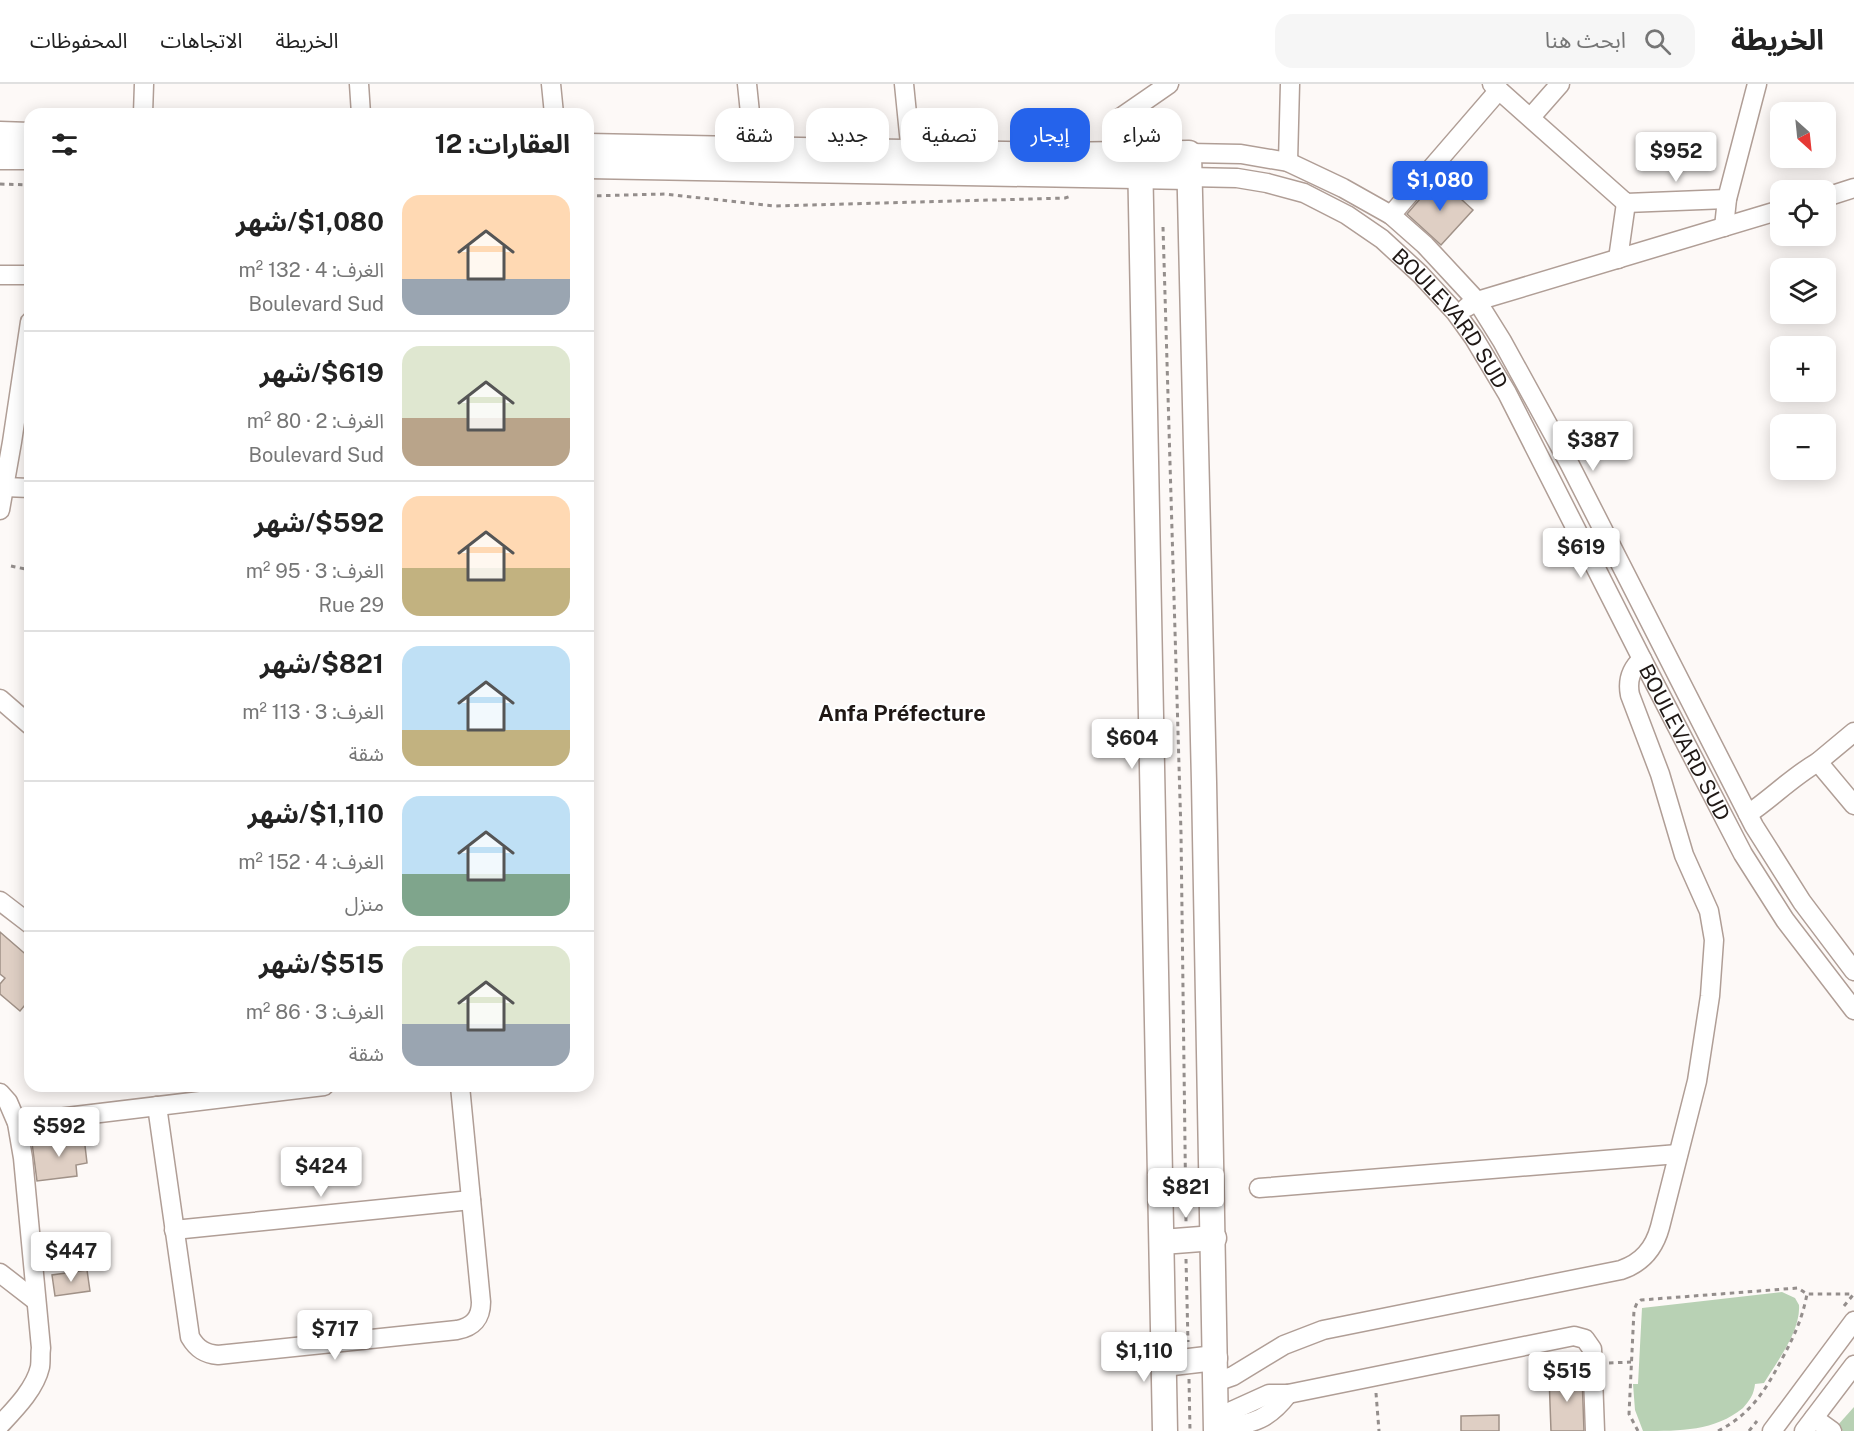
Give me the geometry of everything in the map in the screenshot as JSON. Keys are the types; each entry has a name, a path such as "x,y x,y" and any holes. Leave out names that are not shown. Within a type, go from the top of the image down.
{"main road":[{"path":"0,134 24,135"},
{"name":"BOULEVARD SUD","path":"594,146 715,156"},
{"path":"0,157 24,157"},
{"name":"BOULEVARD SUD","path":"794,160 901,162"},
{"name":"BOULEVARD SUD","path":"594,166 715,161"},
{"name":"BOULEVARD SUD","path":"998,162 1102,161"},
{"path":"1132,162 1153,758 1161,1208 1174,1241 1164,1364 1165,1431"},
{"name":"BOULEVARD SUD","path":"1146,162 1188,165"},
{"path":"1188,165 1204,782 1216,1426"},
{"path":"1174,1241 1214,1238"},
{"path":"1164,1364 1215,1358"}],"street":[{"path":"142,108 144,84"},
{"path":"359,84 361,108"},
{"path":"551,84 553,108"},
{"path":"747,84 750,108"},
{"path":"904,84 906,108"},
{"path":"1134,108 1169,84"},
{"path":"1288,162 1290,84"},
{"path":"1531,117 1560,84"},
{"path":"1724,227 1727,200 1757,84"},
{"path":"1391,215 1496,87 1626,202 1727,200"},
{"name":"BOULEVARD SUD","path":"1188,165 1241,154 1288,162 1343,188 1391,215 1425,245 1477,301 1502,341 1569,464 1748,814 1802,902 1851,960"},
{"name":"BOULEVARD SUD","path":"1188,165 1304,193 1339,210 1382,239 1420,274 1456,313 1507,393 1641,659 1743,854 1785,920 1854,1010"},
{"path":"1836,194 1854,188"},
{"path":"1618,259 1626,202"},
{"path":"1456,313 1477,301 1770,213"},
{"path":"0,275 24,275"},
{"path":"0,510 24,359"},
{"path":"4,487 24,488"},
{"path":"1216,1382 1233,1376 1284,1345 1323,1330 1629,1267 1650,1251 1658,1236 1697,1081 1704,1039 1713,925 1704,898 1684,855 1660,774 1630,695 1632,671 1641,659"},
{"path":"0,699 24,720"},
{"path":"1748,814 1854,732"},
{"path":"1818,762 1854,805"},
{"path":"0,901 24,919"},
{"path":"0,1092 8,1102 17,1123 23,1158 41,1348 40,1368 30,1388 16,1409 0,1425"},
{"path":"17,1123 157,1106 229,1092"},
{"path":"157,1106 189,1330 194,1343 204,1352 211,1354 458,1330 471,1326 479,1316 481,1309 461,1092"},
{"path":"1259,1188 1678,1154"},
{"path":"174,1230 471,1200"},
{"path":"0,1273 36,1301"},
{"path":"1772,1431 1854,1322"},
{"path":"1216,1426 1269,1394 1288,1394 1574,1335 1586,1339 1592,1349 1595,1431"},
{"path":"1832,1431 1809,1424 1854,1365"}],"path":[{"path":"0,184 24,185"},
{"path":"594,196 665,194 774,206 1065,198 1076,194"},
{"path":"1163,220 1181,833 1185,1208 1174,1241 1189,1361 1190,1431"},
{"path":"11,566 24,569"},
{"path":"1161,1208 1213,1207"},
{"path":"1638,1431 1629,1414 1634,1310 1641,1300 1797,1288 1807,1294 1853,1294"},
{"path":"1718,1431 1732,1424 1747,1411 1766,1389 1798,1328 1807,1294"},
{"path":"1593,1363 1631,1362"},
{"path":"1375,1376 1380,1431"}],"green space":[{"path":"1782,1292 1795,1298 1799,1305 1796,1325 1787,1346 1764,1383 1755,1384 1751,1397 1743,1408 1721,1421 1696,1428 1643,1431 1635,1410 1633,1384 1638,1384 1642,1308"},
{"path":"1854,1407 1854,1431 1843,1431 1837,1426"}],"building":[{"path":"1438,178 1473,210 1441,245 1407,214"},
{"path":"0,932 24,953 24,1006 20,1011 0,994 0,984 5,978 0,974"},
{"path":"84,1137 87,1163 76,1165 77,1176 37,1181 32,1143"},
{"path":"87,1270 90,1291 55,1296 52,1275"},
{"path":"1582,1375 1584,1431 1551,1431 1549,1376"},
{"path":"1499,1415 1499,1431 1461,1431 1461,1416"}],"district":[{"name":"Anfa Préfecture","path":"902,713"}]}
